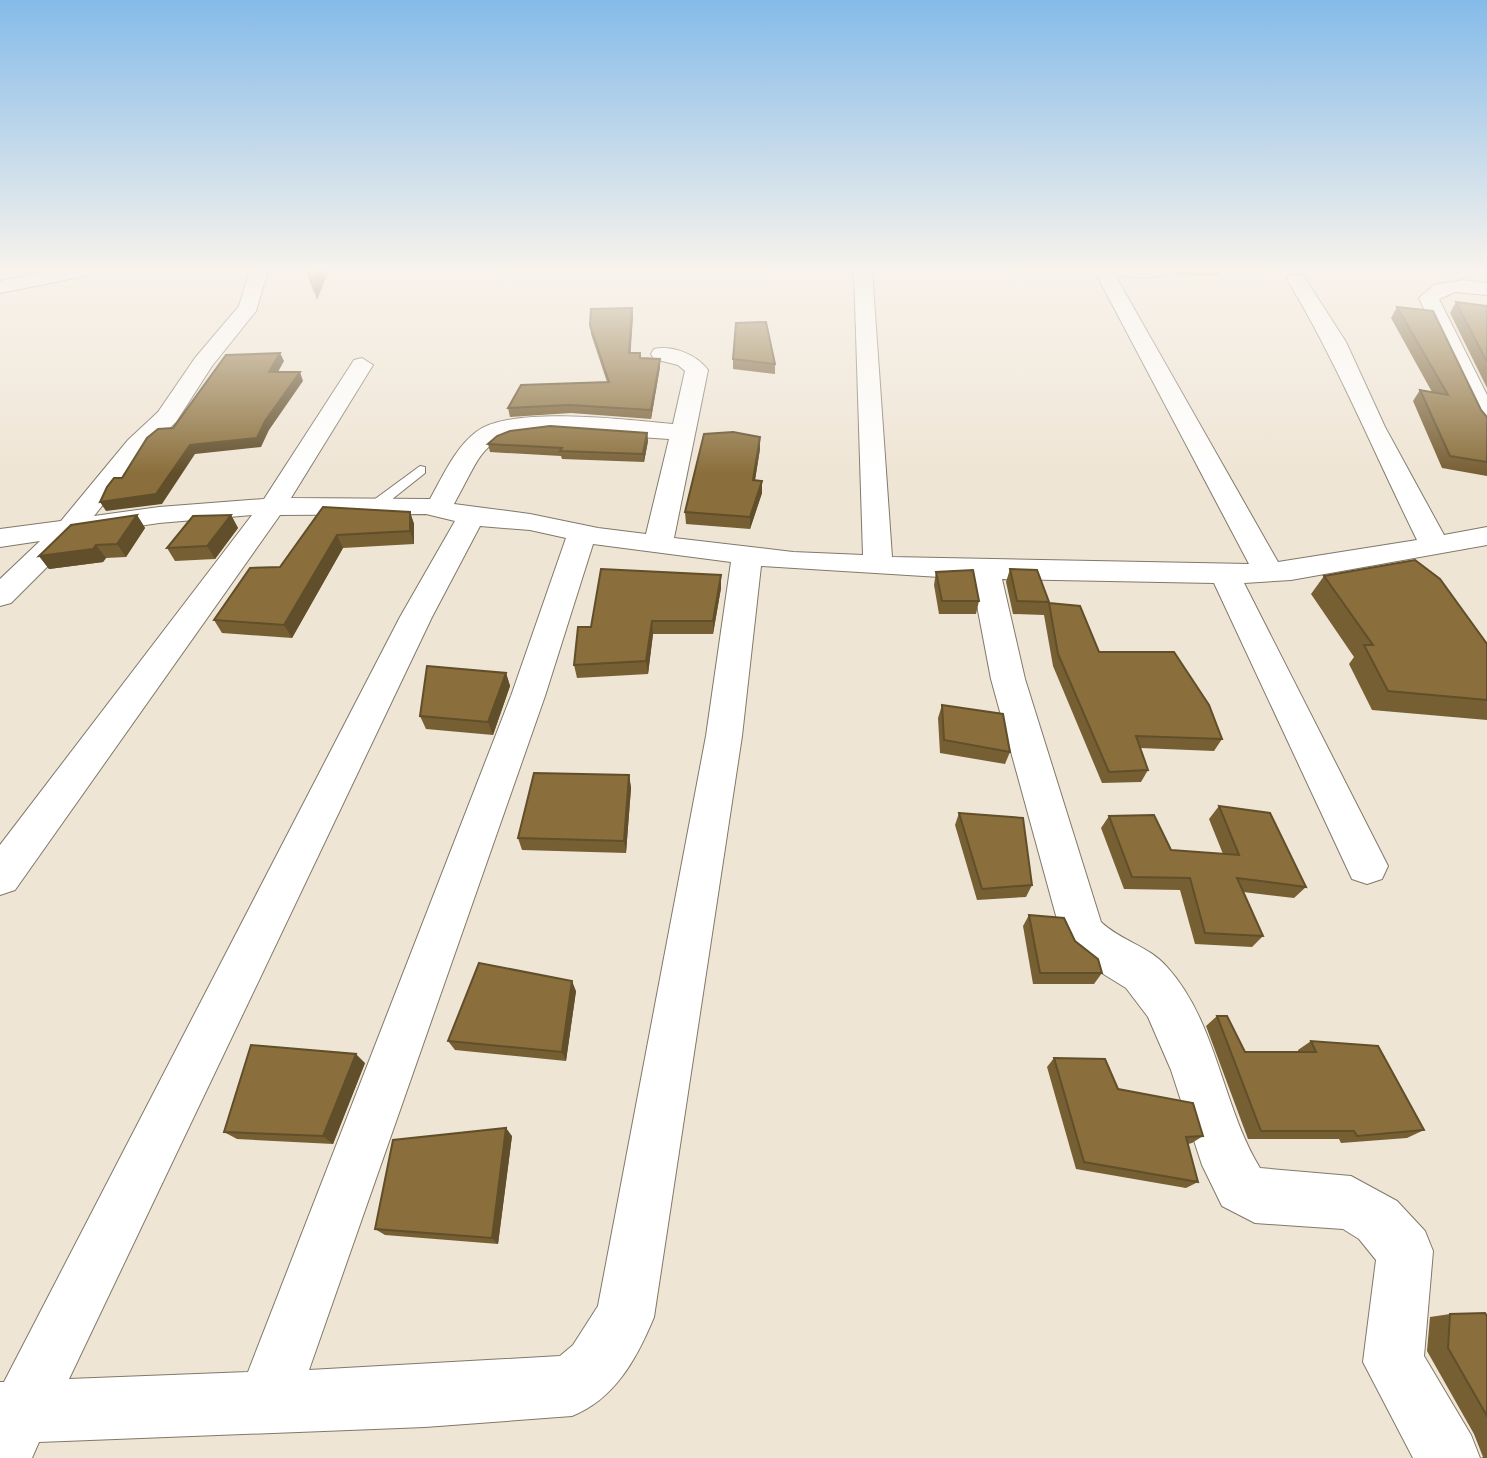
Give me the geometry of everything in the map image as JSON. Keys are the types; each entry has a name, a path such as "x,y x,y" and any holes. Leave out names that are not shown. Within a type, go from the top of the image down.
{"street":[{"path":"0,596 68,530 137,445 167,417 224,338"},
{"path":"866,338 878,565"},
{"path":"1140,338 1268,572"},
{"path":"1333,338 1373,427 1434,544"},
{"path":"1448,338 1487,420"},
{"path":"658,545 697,370 686,360 662,354"},
{"path":"0,877 272,507 362,365"},
{"path":"7,1426 416,617 474,450 487,435 503,428 531,425 619,427 684,433"},
{"path":"0,538 159,515 272,507 376,505 530,522 582,533 747,557 985,569 1224,573 1291,571 1487,536"},
{"path":"267,1402 528,696 582,533"},
{"path":"7,1426 267,1402 572,1386 594,1366 625,1317 724,736 747,557"},
{"path":"985,569 1008,679 1077,906 1077,925 1086,939 1123,959 1152,982 1173,1017 1228,1165 1241,1187 1255,1196 1351,1203 1378,1220 1405,1251 1393,1362 1448,1458"},
{"path":"1224,573 1367,866"}],"lane":[{"path":"376,505 420,470"}],"building":[{"path":"594,338 630,338 629,353 640,353 640,358 660,359 651,410 569,405 508,408 521,385 609,382"},
{"path":"735,338 769,338 775,364 733,359"},
{"path":"1415,338 1446,338 1487,417 1487,462 1450,456 1420,390 1448,395"},
{"path":"1475,338 1487,338 1487,362"},
{"path":"280,353 269,372 300,372 265,421 257,438 190,445 156,494 100,502 114,478 122,478 147,438 158,429 173,428 226,355"},
{"path":"550,426 647,433 643,454 488,444 510,431"},
{"path":"733,432 760,437 753,480 762,481 750,517 685,512 704,434"},
{"path":"323,507 410,512 410,531 337,535 284,625 214,620 250,568 280,567"},
{"path":"137,515 117,544 39,556 71,525"},
{"path":"231,515 207,546 167,548 193,516"},
{"path":"1415,560 1440,579 1487,644 1487,700 1388,691 1364,645 1373,645 1324,576"},
{"path":"601,569 721,575 713,621 652,621 646,661 574,665 578,627 591,627"},
{"path":"1010,569 1037,570 1049,602 1017,601"},
{"path":"973,570 979,601 942,601 936,572"},
{"path":"1049,603 1080,606 1099,652 1174,652 1209,705 1222,739 1136,736 1148,770 1109,772 1058,654"},
{"path":"427,666 506,673 488,722 420,716"},
{"path":"942,705 1003,714 1010,752 944,740"},
{"path":"534,773 629,775 624,841 518,838"},
{"path":"1219,806 1270,813 1306,887 1237,878 1263,936 1205,933 1190,878 1132,877 1109,816 1154,815 1171,850 1239,855"},
{"path":"959,813 1023,818 1032,885 982,889"},
{"path":"1029,915 1064,918 1075,941 1098,959 1102,973 1040,973"},
{"path":"479,963 572,981 562,1052 448,1041"},
{"path":"1217,1016 1227,1016 1245,1052 1316,1052 1311,1041 1378,1046 1424,1130 1357,1136 1354,1131 1261,1131"},
{"path":"251,1045 356,1054 323,1136 224,1132"},
{"path":"1054,1058 1105,1059 1118,1089 1193,1103 1203,1136 1186,1137 1198,1182 1084,1162"},
{"path":"506,1128 492,1238 375,1229 393,1140"},
{"path":"1485,1313 1487,1416 1448,1348 1450,1314"}]}
